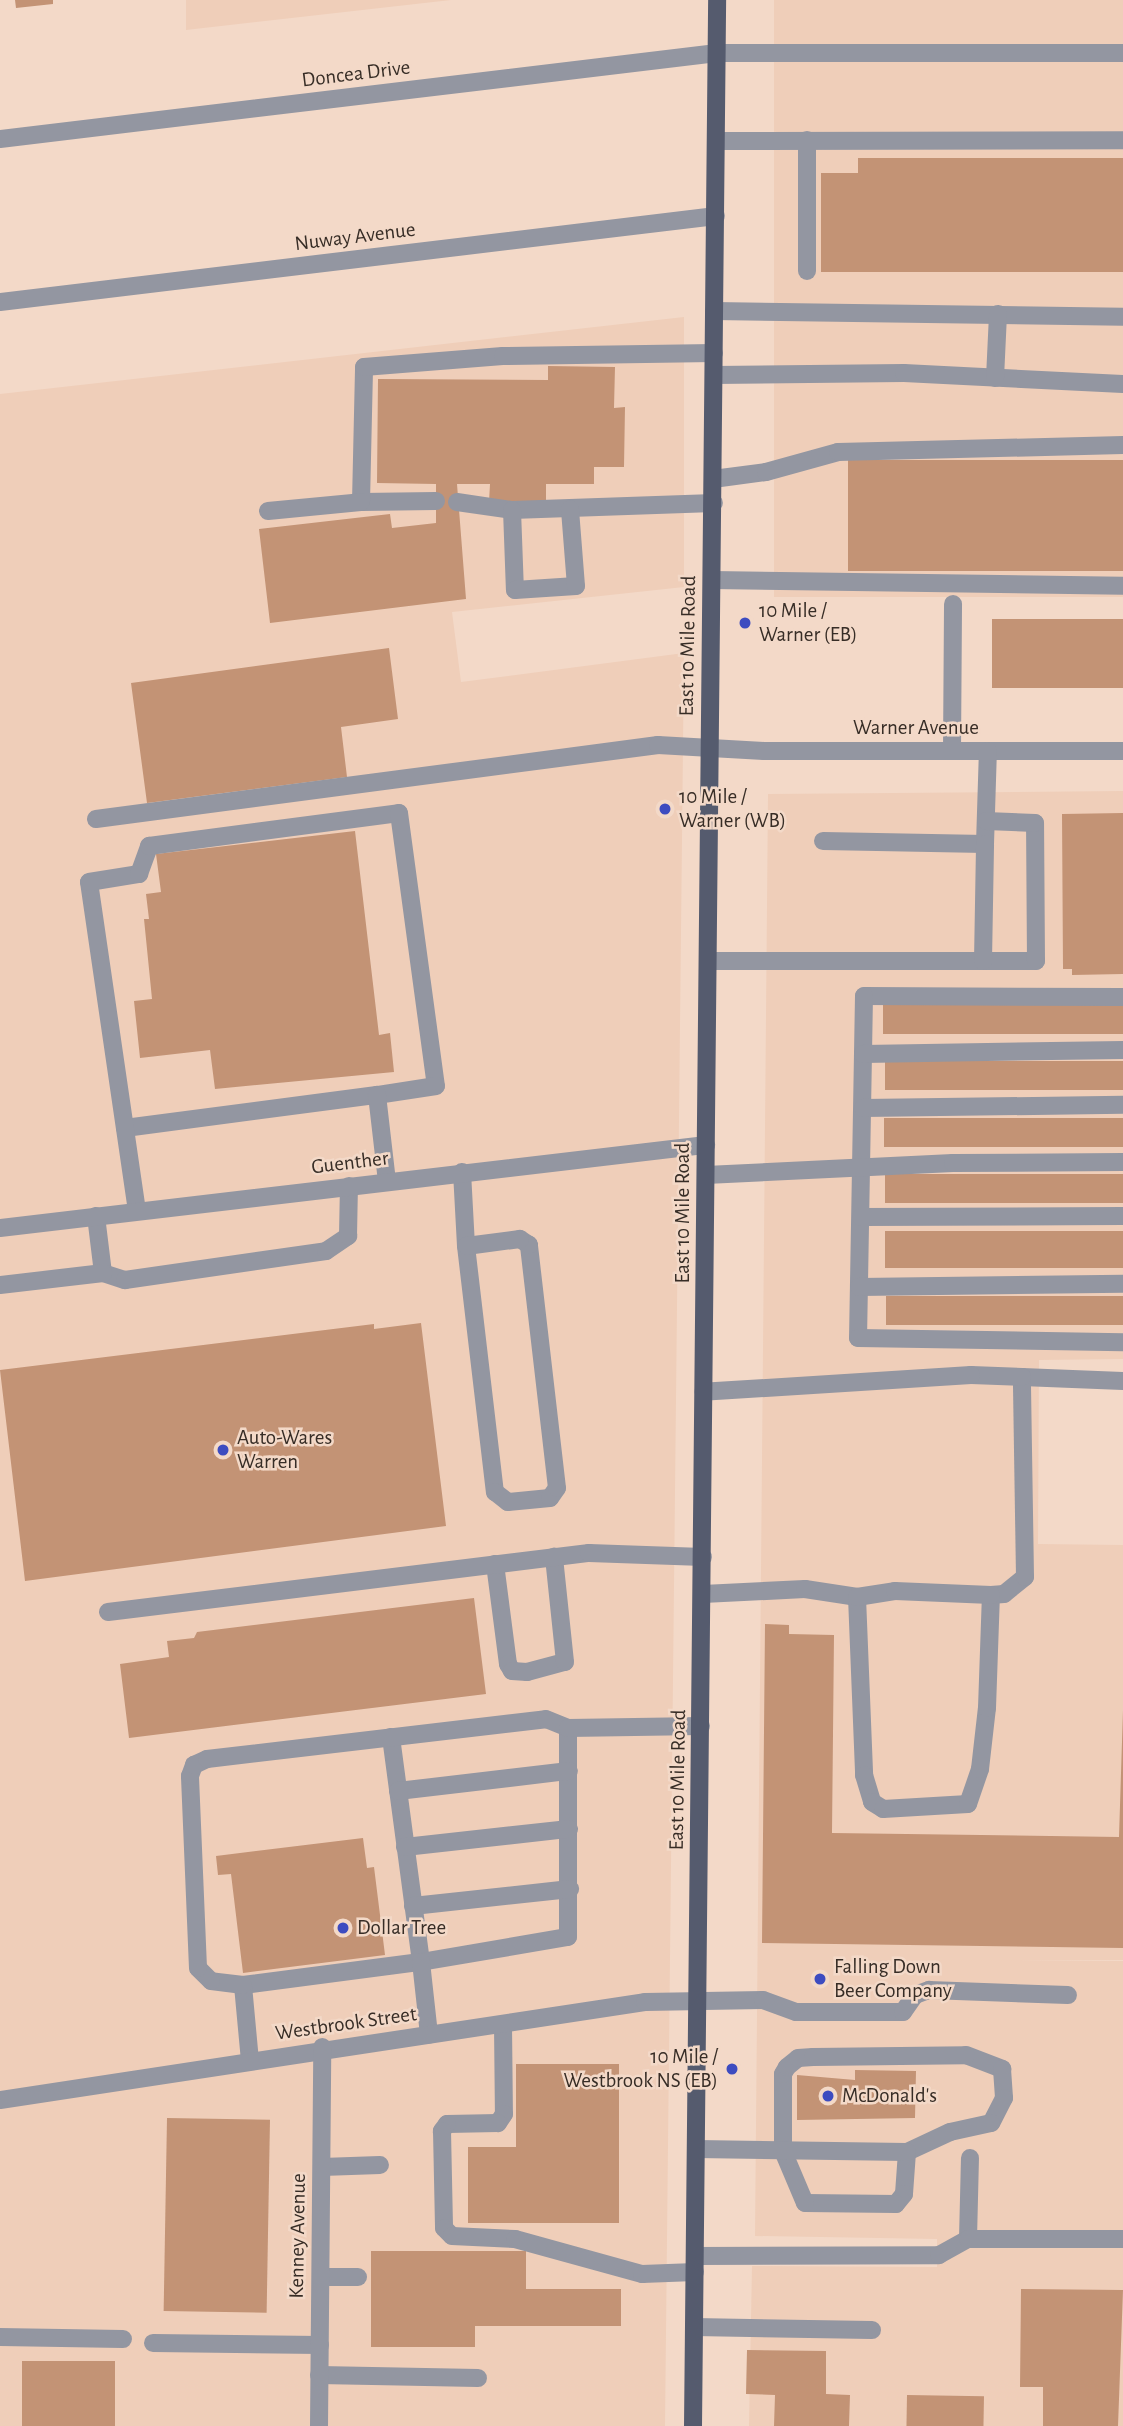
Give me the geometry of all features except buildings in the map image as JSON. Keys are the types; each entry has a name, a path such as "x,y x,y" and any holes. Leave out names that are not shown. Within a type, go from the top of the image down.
{"main road":[{"name":"East 10 Mile Road","path":"693,2426 717,0"}],"street":[{"name":"Doncea Drive","path":"0,139 717,53 1123,52"},
{"path":"807,140 807,271"},
{"path":"717,141 1123,140"},
{"name":"Nuway Avenue","path":"0,302 716,216"},
{"path":"714,311 1123,317"},
{"path":"995,378 998,314"},
{"path":"360,502 364,367 503,356 714,353"},
{"path":"713,375 995,378 1123,384"},
{"path":"713,479 766,472 838,452 1123,445"},
{"path":"268,511 360,502 436,501"},
{"path":"457,502 512,510 713,503"},
{"path":"512,510 515,590 576,586 570,509"},
{"path":"712,580 1123,586"},
{"path":"952,751 953,604"},
{"name":"Warner Avenue","path":"96,819 657,745 710,749 1123,751"},
{"path":"984,961 988,751"},
{"path":"125,1128 436,1086 399,813 149,846 139,874 89,882 137,1211"},
{"path":"709,961 1036,961 1035,823 986,821"},
{"path":"823,841 985,844"},
{"path":"1123,997 864,996 858,1338 1123,1342"},
{"path":"863,1054 1123,1050"},
{"path":"377,1095 387,1181"},
{"path":"863,1108 1123,1105"},
{"name":"Guenther","path":"0,1228 706,1145"},
{"path":"706,1174 863,1166 1123,1162"},
{"path":"462,1172 466,1246 495,1492 508,1502 550,1498 556,1488 529,1245 520,1239 466,1246"},
{"path":"0,1285 103,1273 125,1280 326,1251 348,1236 349,1186"},
{"path":"96,1216 103,1273"},
{"path":"861,1217 1123,1216"},
{"path":"859,1287 1123,1284"},
{"path":"704,1392 971,1375 1123,1381"},
{"path":"702,1594 805,1589 857,1597 895,1591 1004,1594 1025,1577 1022,1377"},
{"path":"108,1612 589,1553 703,1557"},
{"path":"495,1564 508,1664 513,1671 527,1672 565,1662 554,1557"},
{"path":"857,1597 862,1610 864,1776 872,1802 883,1809 938,1810 968,1804 980,1769 991,1595"},
{"path":"568,1728 570,1928 562,1940 243,1986 211,1981 198,1968 190,1776 194,1765 391,1737 546,1719 568,1728 701,1726"},
{"path":"391,1737 429,2035"},
{"path":"398,1791 569,1771"},
{"path":"405,1847 569,1829"},
{"path":"413,1906 570,1889"},
{"path":"243,1986 250,2061"},
{"name":"Westbrook Street","path":"0,2100 250,2061 322,2047 698,1998 763,2000 796,2012 903,2012 915,1995 929,1990 1068,1994"},
{"path":"503,2025 504,2114 498,2123 447,2124 442,2131 444,2228 452,2236 515,2239 642,2274 695,2264 939,2255 968,2239 1123,2239"},
{"name":"Kenney Avenue","path":"319,2426 322,2047"},
{"path":"696,2149 783,2151 907,2152 950,2132 990,2123 1004,2098 1002,2069 966,2055 798,2058 783,2074 783,2151 804,2203 891,2205 904,2194 907,2152"},
{"path":"968,2239 970,2158"},
{"path":"322,2167 380,2165"},
{"path":"321,2277 358,2277"},
{"path":"694,2327 872,2330"},
{"path":"0,2337 123,2339"},
{"path":"153,2343 320,2345"},
{"path":"319,2375 478,2378"}],"shaded area":[{"path":"186,0 451,0 186,30"},
{"path":"774,0 1123,0 1123,597 774,597"},
{"path":"684,317 684,587 452,612 461,682 684,653 665,2426 0,2426 0,394"},
{"path":"1123,791 1123,1359 1039,1360 1038,1544 1123,1545 1123,1960 1004,1960 1123,1961 1123,2426 749,2426 752,2266 937,2267 937,2239 755,2236 768,794"}],"place":[{"name":"10 Mile / Warner (EB)","path":"745,623"},
{"name":"10 Mile / Warner (WB)","path":"665,809"},
{"name":"Auto-Wares Warren","path":"223,1450"},
{"name":"Dollar Tree","path":"343,1928"},
{"name":"Falling Down Beer Company","path":"820,1979"},
{"name":"10 Mile / Westbrook NS (EB)","path":"732,2069"},
{"name":"McDonald's","path":"828,2096"}]}
